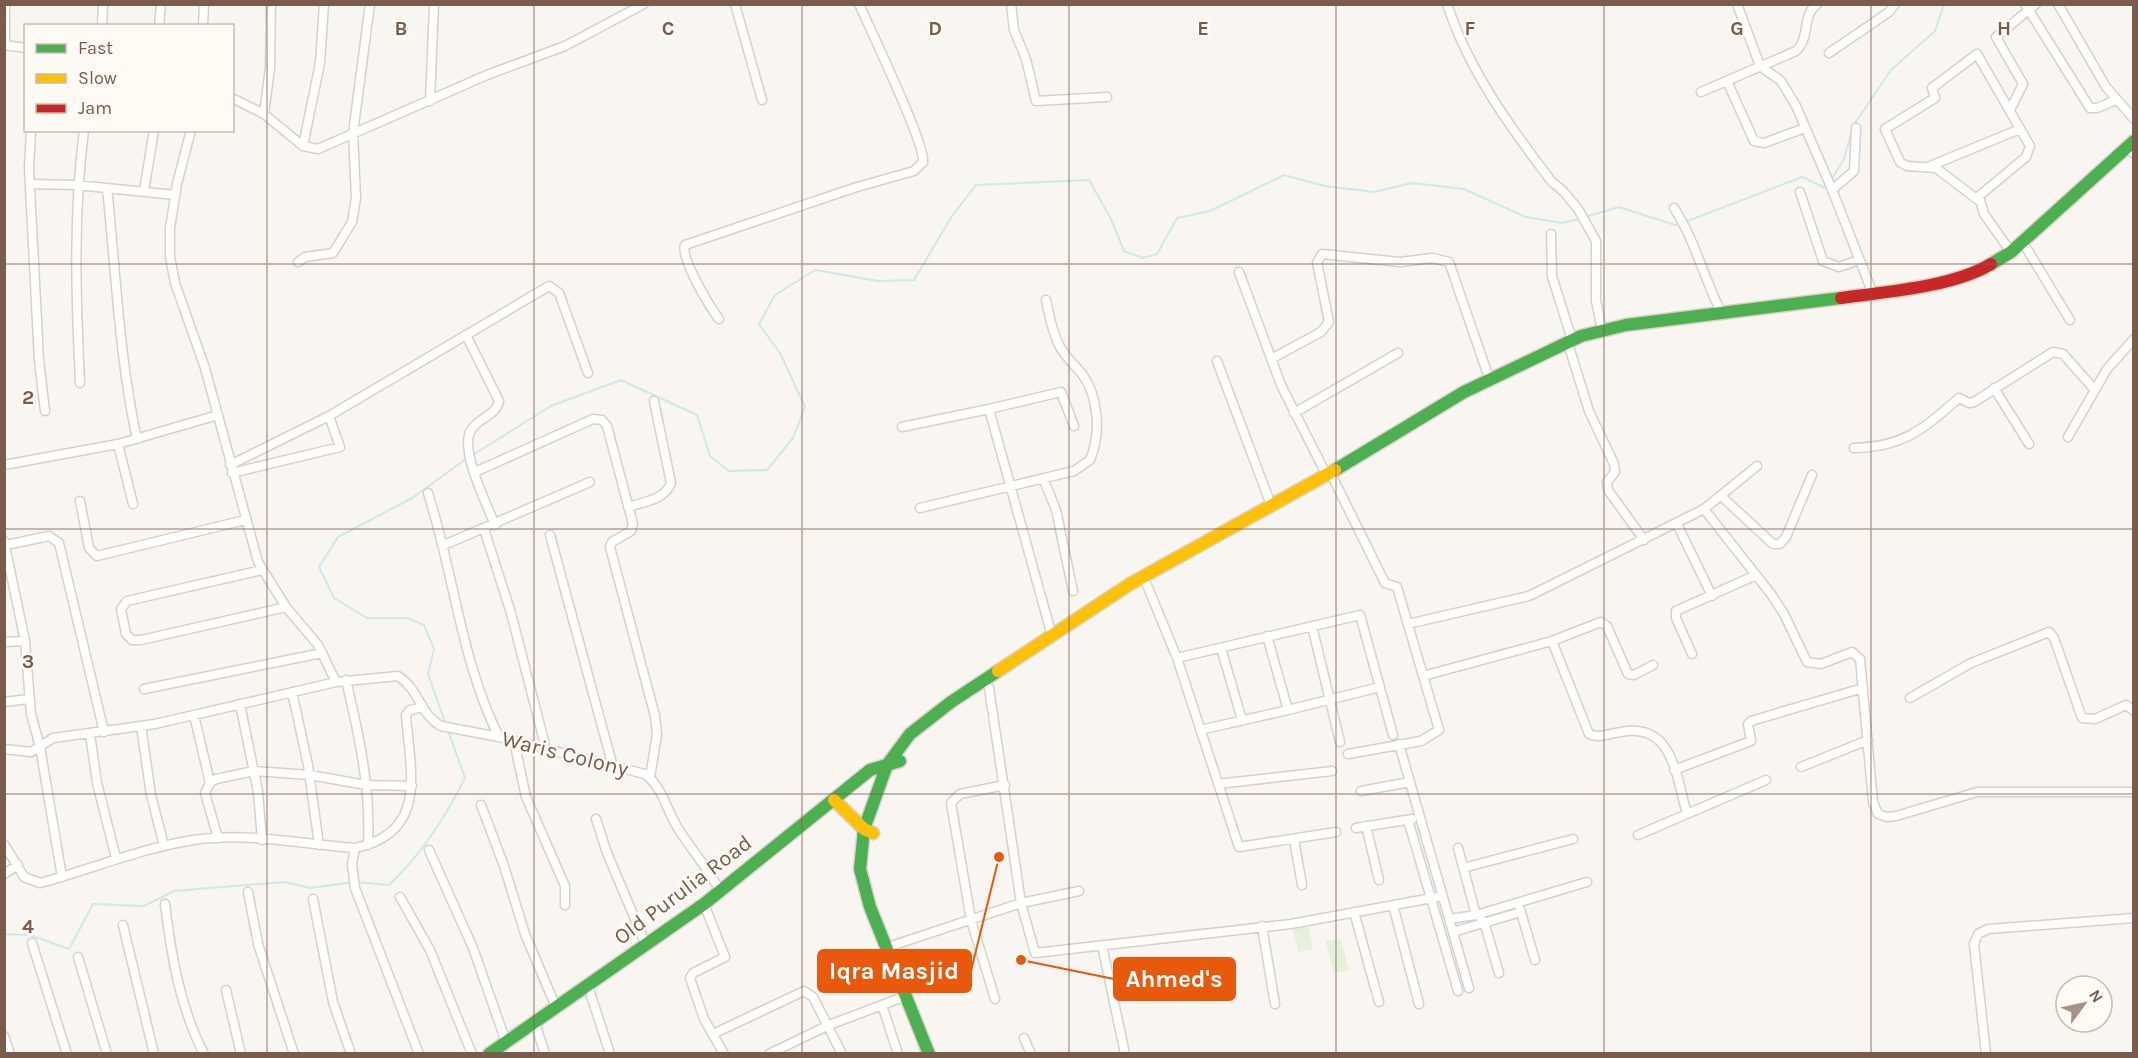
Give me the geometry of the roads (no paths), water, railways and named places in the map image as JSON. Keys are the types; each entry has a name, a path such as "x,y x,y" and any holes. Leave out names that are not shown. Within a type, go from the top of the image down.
{"main road":[{"path":"937,1053 870,879 869,862 869,831 887,765 910,734 931,717 1130,584 1271,505 1330,477 1602,330 1872,294 1963,277 1986,268 2011,252 2133,141"},
{"path":"929,1053 864,889 860,854 900,761 934,725 1147,585 1330,477 1489,378 1571,345 1595,340 1626,334 1880,302 1940,291 1993,273 2027,249 2133,153"},
{"name":"Old Purulia Road","path":"489,1053 704,904 870,770 900,761"},
{"path":"834,800 869,831"}],"street":[{"path":"5,4 5,45 24,48"},
{"path":"102,24 103,4"},
{"path":"159,24 161,4"},
{"path":"203,24 204,4"},
{"path":"264,114 270,68 271,4"},
{"path":"303,146 320,63 324,4"},
{"path":"298,261 305,257 333,253 352,222 356,198 352,133 370,4"},
{"path":"430,101 434,4"},
{"path":"234,99 264,114 303,146 318,149 487,75 565,46 644,4"},
{"path":"735,4 762,100"},
{"path":"719,319 706,300 685,256 685,245 857,187 914,171 923,162 916,135 860,4"},
{"path":"1011,4 1014,30 1026,59 1036,101 1107,98"},
{"path":"1447,4 1471,62 1494,104 1552,182 1578,209 1596,241 1596,301 1602,330"},
{"path":"1737,4 1760,66 1781,81 1805,128 1872,294"},
{"path":"1701,92 1796,51 1803,45 1808,14 1817,4"},
{"path":"1829,53 1889,12 1895,4"},
{"path":"2058,4 2116,100 2133,118"},
{"path":"2010,111 2024,84 1996,37 2030,6 2090,108 2097,108 2116,100"},
{"path":"1978,200 1979,196 2030,152 2027,140 1977,54 1955,68 1932,88 1935,98 1885,129 1900,162 1907,166 1936,168 1978,200 1984,214 2011,252"},
{"path":"1727,81 1754,141 1764,143 1805,128"},
{"path":"1831,188 1854,171 1856,128"},
{"path":"1930,166 2020,129"},
{"path":"31,132 30,184 39,360 45,411"},
{"path":"80,383 75,285 77,185 84,132"},
{"path":"144,191 154,132"},
{"path":"191,132 175,195 170,228 172,266 218,415 245,520 262,570 286,607 322,653 336,682"},
{"path":"30,184 77,185 175,195"},
{"path":"107,188 119,333 128,396 138,440"},
{"path":"1800,192 1823,261 1839,267 1859,260"},
{"path":"1674,208 1685,225 1708,288 1722,314"},
{"path":"1551,234 1552,276 1589,411 1616,468 1608,482 1608,490 1644,540"},
{"path":"2027,249 2070,320"},
{"path":"1271,359 1321,332 1329,322 1317,263 1322,254 1400,262 1432,258 1449,262 1489,378"},
{"path":"1239,272 1271,359 1294,413 1330,477 1384,583 1396,587 1439,730 1421,741 1348,754"},
{"path":"231,469 329,416 551,286 559,293 588,373"},
{"path":"921,508 1074,471 1086,465 1093,453 1097,432 1089,385 1058,343 1046,300"},
{"path":"466,335 499,400 495,410 471,430 467,447 495,525"},
{"path":"2068,437 2107,369 2133,339"},
{"path":"1854,448 1878,447 1901,440 1932,422 1959,398 1971,403 2047,354 2059,352 2094,389"},
{"path":"1294,413 1398,353"},
{"path":"1217,361 1271,505"},
{"path":"1994,388 2029,444"},
{"path":"902,427 1061,392 1074,426"},
{"path":"628,507 666,493 671,483 654,401"},
{"path":"989,409 1052,636"},
{"path":"4,465 138,440 218,415"},
{"path":"231,469 340,447 329,416"},
{"path":"475,472 598,419 607,426 633,529 612,542 610,546 655,716 657,735 650,777"},
{"path":"118,444 132,504"},
{"path":"1408,624 1530,596 1704,509 1756,466"},
{"path":"1721,496 1752,527 1777,545 1786,537 1812,475"},
{"path":"1043,478 1056,510 1073,591"},
{"path":"444,545 495,525 590,482"},
{"path":"428,493 444,545 469,662 499,737"},
{"path":"80,501 90,548 97,556 245,520"},
{"path":"1704,509 1784,614 1807,662 1821,664 1846,653 1855,653 1861,663 1873,802 1878,814 1887,817 1977,792 2133,792"},
{"path":"1677,524 1712,596"},
{"path":"484,529 510,613 546,749"},
{"path":"550,535 613,767"},
{"path":"62,877 40,747 29,699 25,641 5,543 49,536 59,543 104,732"},
{"path":"262,570 127,601 121,609 126,634 132,640 141,640 286,607"},
{"path":"1692,654 1675,614 1680,608 1756,575"},
{"path":"1147,585 1177,658 1239,847 1336,832"},
{"path":"1177,658 1360,615 1393,735"},
{"path":"1423,676 1552,641 1601,622 1607,626 1628,674 1634,675 1653,665"},
{"path":"1312,626 1341,742"},
{"path":"1910,698 1971,663 2049,632 2054,638 2082,718 2095,718 2132,707"},
{"path":"1267,636 1288,710"},
{"path":"4,642 25,641"},
{"path":"1552,641 1589,734 1602,735 1641,730 1652,733 1663,743 1687,814"},
{"path":"1221,648 1242,720"},
{"path":"144,689 322,653"},
{"path":"4,749 31,752 53,738 141,726 346,680 398,675 411,685 423,707 410,710 406,715 412,786 405,815 382,838 368,845 355,848 218,838 164,846 116,858 40,883 24,877 4,844"},
{"path":"346,680 366,785 368,845"},
{"path":"1200,730 1380,687"},
{"path":"989,688 1021,903 1035,953 1290,924 1443,896"},
{"path":"1674,770 1751,741 1748,724 1750,721 1863,688"},
{"path":"292,692 310,776 319,845"},
{"path":"4,702 29,699"},
{"path":"240,704 254,771 262,840"},
{"name":"Waris Colony","path":"423,707 433,722 441,726 499,737 650,777 657,785 681,833 709,870 720,891"},
{"path":"194,715 210,783 205,793 206,801 218,838"},
{"path":"141,726 151,795 164,846"},
{"path":"90,734 97,783 116,858"},
{"path":"1801,767 1868,740"},
{"path":"514,741 526,797 565,886 566,905"},
{"path":"1399,744 1469,988"},
{"path":"210,783 254,771 310,776 366,785 412,786"},
{"path":"1218,784 1332,771"},
{"path":"1638,834 1766,780"},
{"path":"1361,791 1410,782"},
{"path":"995,999 971,920 952,801 960,794 1005,785"},
{"path":"481,805 504,866 525,934 556,1006"},
{"path":"1379,880 1361,827 1420,818"},
{"path":"596,819 607,853 646,945"},
{"path":"1408,820 1458,992"},
{"path":"1294,839 1302,885"},
{"path":"1463,868 1573,839"},
{"path":"355,848 353,873 355,888 419,1053"},
{"path":"1458,848 1476,915 1484,922 1499,973"},
{"path":"429,850 473,948 506,1042"},
{"path":"4,874 18,865"},
{"path":"1453,932 1587,882"},
{"path":"894,945 1021,903 1079,891"},
{"path":"248,892 258,944 294,1053"},
{"path":"400,897 430,950 472,1053"},
{"path":"313,899 333,1002 351,1053"},
{"path":"165,903 170,939 185,1008 204,1053"},
{"path":"704,904 725,957 693,974 690,978 696,999 724,1053"},
{"path":"1394,905 1419,1004"},
{"path":"1449,919 1519,907"},
{"path":"1519,907 1535,960"},
{"path":"1354,912 1378,1002"},
{"path":"1986,1053 1974,944 1978,934 1988,929 2133,918"},
{"path":"123,925 154,1053"},
{"path":"1262,926 1275,1004"},
{"path":"32,944 67,1053"},
{"path":"1102,945 1125,1053"},
{"path":"78,957 88,981 107,1053"},
{"path":"588,986 610,1053"},
{"path":"226,990 241,1053"},
{"path":"713,1034 804,991 813,997 829,1025 838,1052"},
{"path":"770,1053 829,1025 906,996"},
{"path":"882,1005 898,1053"},
{"path":"535,1023 545,1053"},
{"path":"4,1036 10,1053"},
{"path":"1024,1038 1031,1053"}],"waterway":[{"path":"1831,180 1844,159 1853,126 1891,70 1935,31 1944,4"},
{"path":"471,456 551,406 621,380 697,415 710,456 729,471 767,470 793,438 805,407 780,353 759,324 775,295 815,270 878,281 914,280 952,216 976,185 1089,180 1111,219 1124,251 1143,258 1157,254 1177,218 1210,211 1284,175 1325,186 1374,192 1412,183 1464,189 1526,217 1562,223 1579,219"},
{"path":"1685,222 1802,177 1825,188 1828,185"},
{"path":"1585,217 1619,207 1675,225 1679,224"},
{"path":"446,725 428,674 434,649 424,625 407,618 367,618 334,598 319,567 338,537 412,498 466,459"},
{"path":"4,934 30,935 69,949 93,904 144,906 174,891 285,882 310,888 355,882 389,885 432,835 465,778 448,730"}],"place":[{"name":"Iqra Masjid","path":"999,857"},
{"name":"Ahmed's","path":"1021,960"}]}
